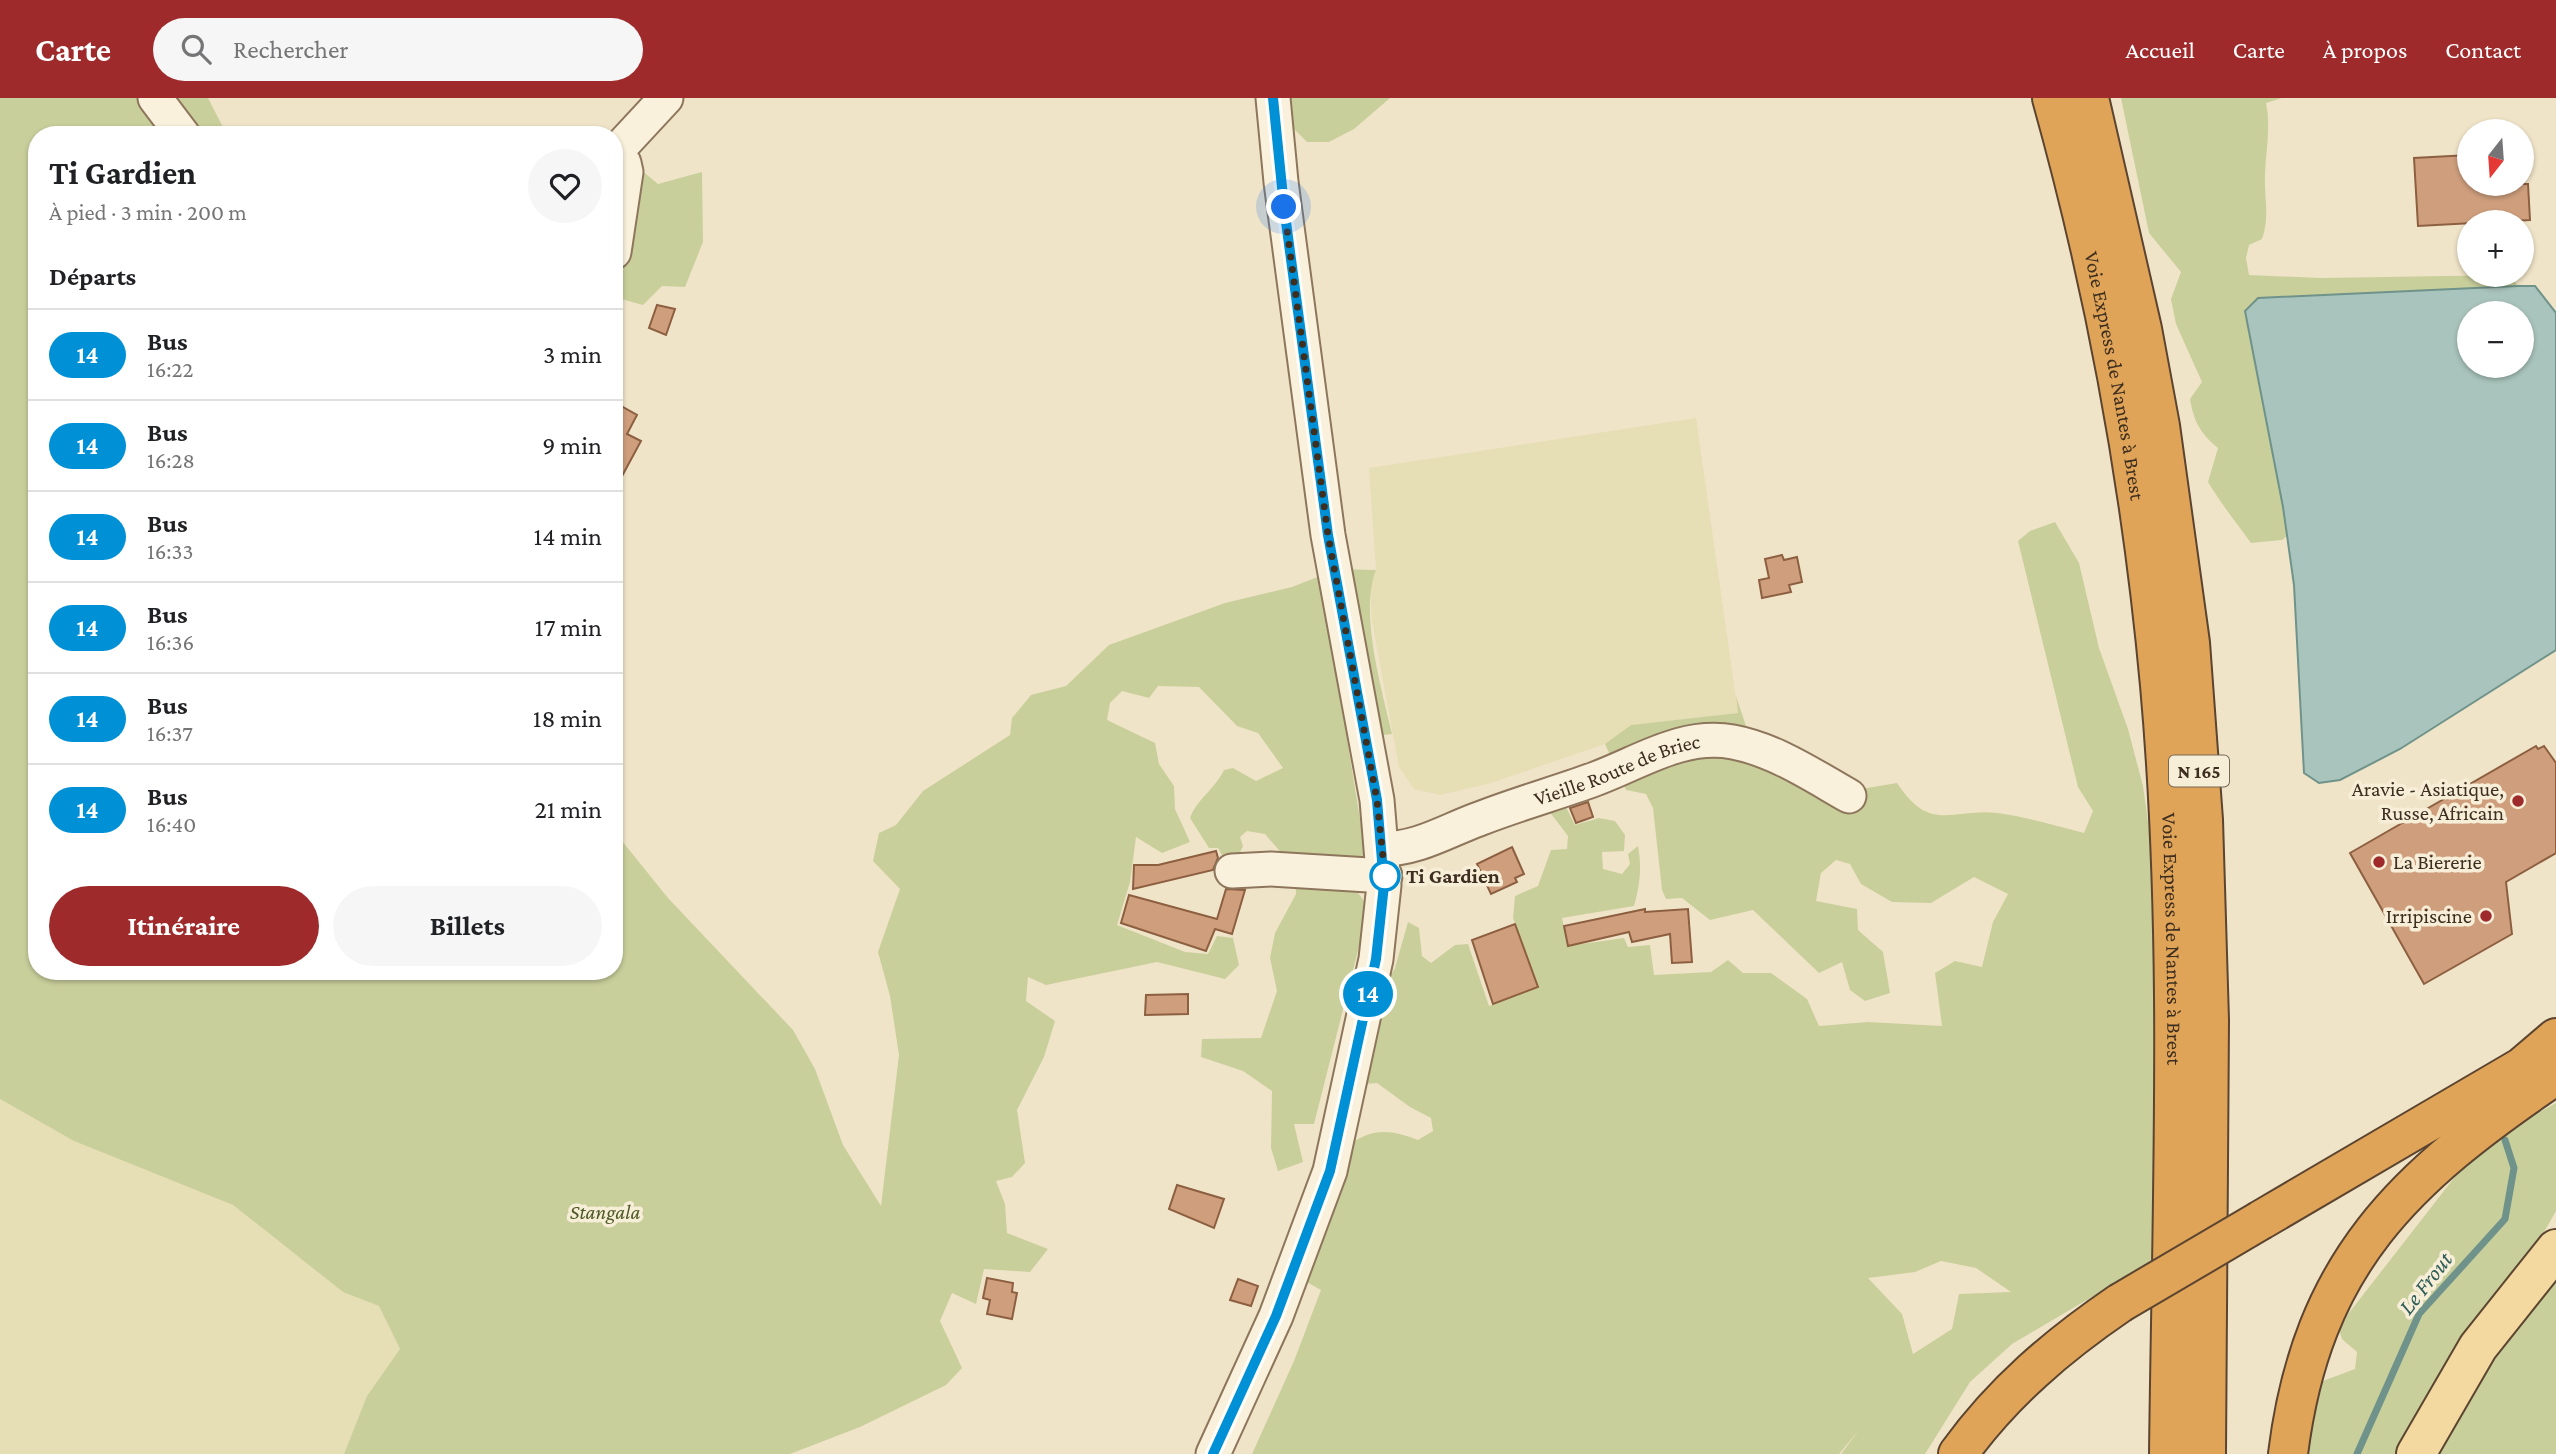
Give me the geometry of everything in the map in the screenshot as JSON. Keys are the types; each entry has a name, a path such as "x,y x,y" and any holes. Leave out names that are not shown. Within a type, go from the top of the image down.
{"highway":[{"name":"Voie Express de Nantes à Brest","path":"2052,98 2091,256 2112,361 2140,520 2160,686 2173,942 2169,1454"},
{"name":"Voie Express de Nantes à Brest","path":"2089,98 2161,426 2191,656 2203,820 2209,1020 2206,1454"},
{"path":"1958,1454 2000,1400 2024,1376 2120,1303 2522,1066 2556,1038"},
{"path":"2288,1454 2299,1395 2316,1337 2339,1282 2363,1244 2388,1210 2419,1179 2556,1074"}],"main road":[{"path":"2416,1454 2479,1347 2556,1248"}],"street":[{"path":"155,98 176,126"},
{"path":"623,144 666,98"},
{"path":"1213,1454 1280,1306 1330,1171 1376,959 1384,862 1368,750 1328,535 1284,207 1273,98"},
{"path":"623,162 626,172 623,192"},
{"name":"Vieille Route de Briec","path":"1232,871 1384,862 1399,849 1422,843 1476,820 1599,777 1634,760 1699,741 1735,743 1759,750 1784,760 1849,796"}],"shaded area":[{"path":"1696,418 1738,713 1631,725 1605,744 1491,783 1440,795 1414,789 1399,767 1372,621 1370,586 1376,570 1369,468"},
{"path":"0,1099 74,1141 233,1205 343,1292 379,1306 400,1349 367,1396 344,1454 0,1454"}],"green space":[{"name":"Stangala","path":"0,98 208,98 222,126 28,126 28,980 623,980 623,842 668,898 793,1030 815,1069 843,1145 881,1206 899,1055 890,996 878,952 900,889 873,861 879,833 896,825 923,791 1010,735 1012,718 1031,695 1066,686 1109,645 1225,603 1292,587 1338,569 1376,570 1371,587 1371,629 1392,734 1347,739 1366,856 1355,861 1356,890 1364,901 1365,923 1314,1124 1294,1124 1303,1162 1278,1171 1271,1148 1272,1091 1243,1071 1201,1057 1202,1039 1261,1038 1277,991 1270,958 1275,933 1296,894 1295,869 1265,834 1247,831 1240,837 1243,846 1239,855 1223,857 1218,848 1209,848 1190,818 1224,770 1233,768 1256,781 1283,768 1258,733 1237,726 1199,687 1158,686 1149,698 1122,691 1110,703 1107,720 1155,743 1159,764 1174,786 1175,809 1190,842 1162,853 1136,837 1130,882 1117,925 1185,952 1208,954 1217,936 1233,938 1239,965 1225,979 1157,962 1046,985 1028,977 1026,1001 1055,1021 1044,1057 1017,1110 1025,1163 1012,1177 996,1181 1005,1204 1007,1233 1048,1249 1030,1272 984,1269 976,1304 952,1293 940,1321 962,1368 946,1385 860,1427 790,1454 344,1454 367,1396 400,1349 379,1306 343,1292 233,1205 74,1141 0,1099"},
{"path":"1281,98 1390,98 1354,129 1329,142 1307,142 1286,121"},
{"path":"2121,98 2282,98 2266,103 2266,223 2262,239 2249,245 2246,258 2249,275 2321,278 2457,276 2457,287 2496,287 2258,298 2245,311 2287,536 2282,540 2251,543 2208,482 2218,448 2196,421 2190,399 2202,382 2176,324 2171,299 2181,272 2149,233"},
{"path":"635,165 658,184 702,172 703,242 685,287 662,286 643,305 623,299 623,222"},
{"path":"2055,522 2079,563 2099,648 2128,729 2143,786 2155,899 2157,1037 2151,1262 2012,1344 1970,1382 1925,1454 1841,1454 1859,1430 1839,1454 1252,1454 1294,1361 1321,1290 1305,1281 1353,1142 1378,1132 1401,1134 1418,1140 1433,1131 1431,1118 1410,1107 1377,1083 1364,1084 1382,991 1395,968 1408,922 1419,928 1422,956 1431,963 1455,945 1468,944 1489,1006 1538,985 1513,918 1515,896 1538,886 1551,850 1567,849 1568,836 1549,811 1563,801 1575,825 1599,818 1615,821 1625,835 1624,851 1602,852 1603,869 1622,874 1630,864 1628,854 1638,846 1640,862 1634,906 1562,918 1568,946 1624,938 1628,947 1650,945 1654,975 1711,972 1728,960 1743,973 1771,973 1807,999 1819,1026 1868,1022 1942,1026 1935,973 1955,961 1982,967 1993,922 2008,894 1974,877 1931,903 1892,902 1861,884 1850,864 1836,860 1821,873 1816,901 1857,909 1858,930 1883,952 1890,993 1865,1001 1850,990 1842,962 1819,973 1753,910 1710,920 1682,898 1666,899 1662,890 1653,808 1646,794 1626,790 1605,744 1631,725 1738,713 1736,696 1756,756 1837,793 1897,783 1909,799 1932,814 1998,813 2084,833 2093,811 2078,787 2018,541 2030,531","holes":["1941,1261 1976,1268 2011,1292 1959,1294 1952,1329 1913,1354 1902,1314 1868,1278 1915,1272"]},
{"path":"2556,1103 2556,1211 2540,1239 2556,1252 2556,1454 2296,1454 2312,1385 2355,1369 2357,1352 2342,1339 2338,1327 2461,1169 2508,1129"}],"water":[{"path":"2535,286 2556,313 2556,650 2400,749 2340,780 2319,783 2304,773 2294,585 2283,507 2245,311 2258,298"}],"building":[{"path":"2457,156 2457,196 2529,196 2529,210 2457,210 2457,224 2418,226 2414,158"},
{"path":"657,305 675,309 666,335 649,328"},
{"path":"623,407 637,415 627,434 641,441 623,474"},
{"path":"1782,555 1784,560 1797,557 1802,582 1789,585 1791,592 1762,598 1759,580 1769,578 1765,559"},
{"path":"2536,746 2538,749 2544,746 2556,763 2556,853 2506,882 2512,934 2424,984 2350,853"},
{"path":"1588,802 1593,817 1576,823 1570,808"},
{"path":"1512,847 1524,874 1515,878 1517,882 1491,894 1477,864"},
{"path":"1216,851 1218,858 1213,870 1133,889 1134,865 1158,865"},
{"path":"1226,889 1245,890 1232,934 1215,929 1206,951 1121,923 1129,895 1217,919"},
{"path":"1645,909 1645,912 1688,909 1692,962 1672,963 1670,934 1632,942 1629,932 1568,946 1564,926"},
{"path":"1515,924 1538,987 1493,1004 1472,940"},
{"path":"1188,994 1188,1014 1145,1015 1146,995"},
{"path":"1177,1185 1224,1199 1214,1228 1169,1209"},
{"path":"987,1278 1013,1283 1012,1292 1017,1293 1012,1319 987,1314 990,1300 983,1298"},
{"path":"1238,1279 1258,1286 1251,1306 1230,1300"}],"waterway":[{"name":"Le Frout","path":"2357,1454 2419,1314 2505,1219 2514,1168 2505,1140"}],"bus line":[{"name":"14","path":"1213,1454 1276,1316 1330,1171 1376,959 1385,876 1377,800 1328,535 1293,280 1273,98"}],"place":[{"name":"Aravie - Asiatique, Russe, Africain","path":"2518,801"},
{"name":"La Biererie","path":"2379,862"},
{"name":"Ti Gardien","path":"1385,876"},
{"name":"Irripiscine","path":"2486,916"}],"route":[{"path":"1284,207 1328,535 1377,800 1385,876"}]}
